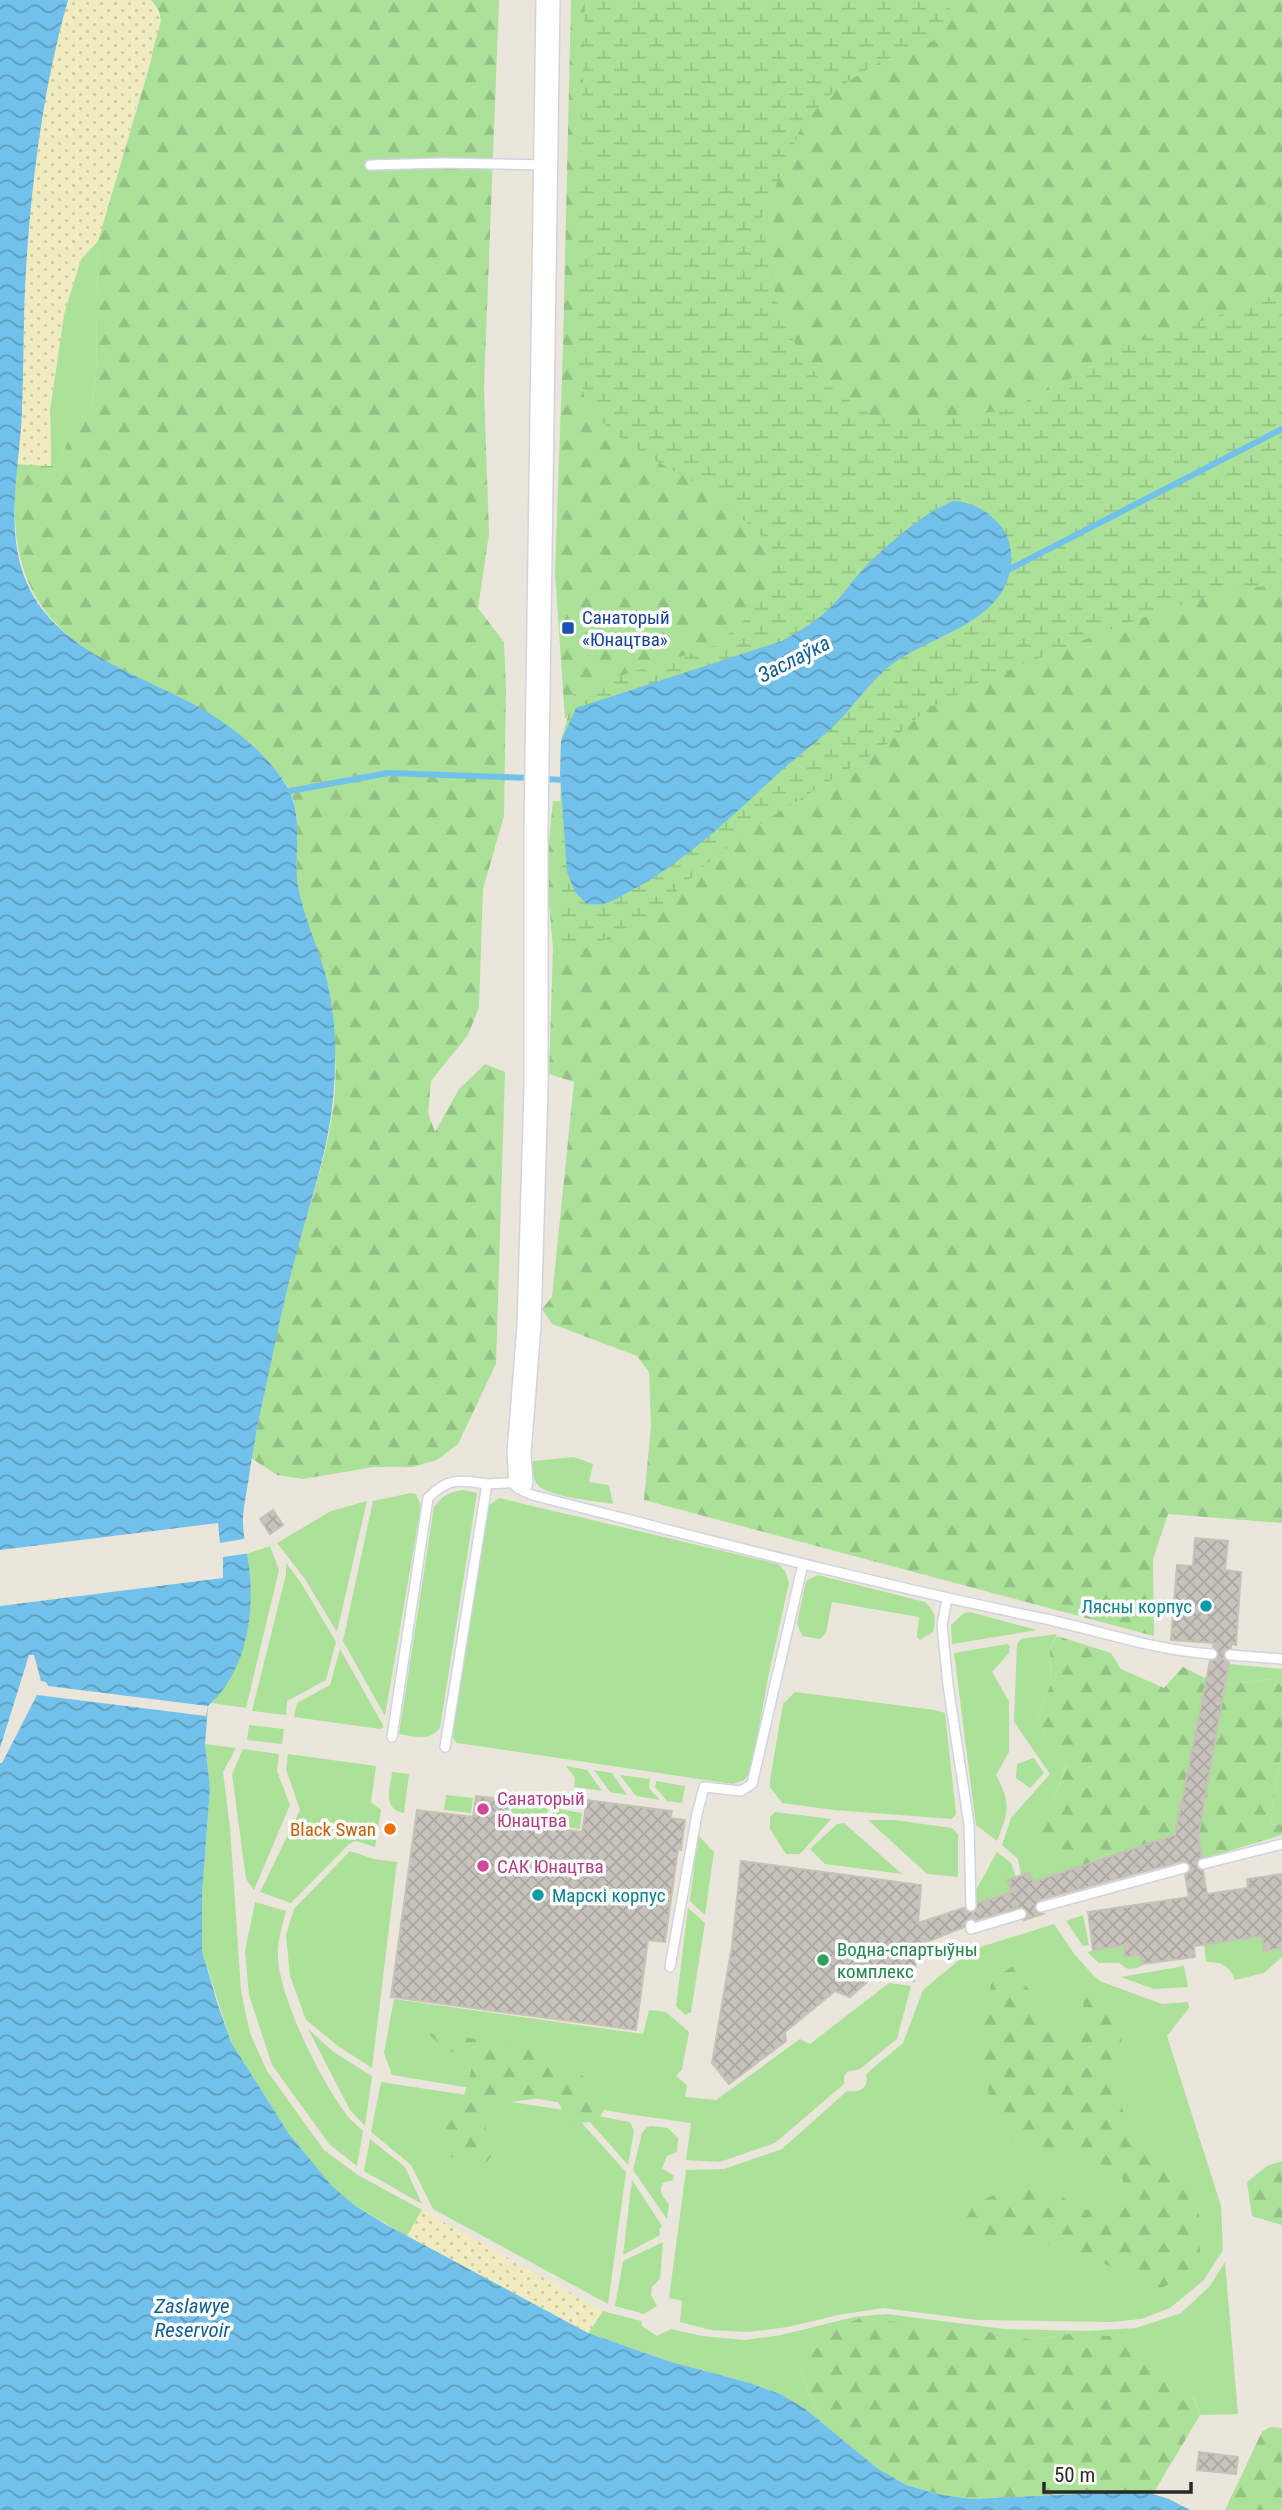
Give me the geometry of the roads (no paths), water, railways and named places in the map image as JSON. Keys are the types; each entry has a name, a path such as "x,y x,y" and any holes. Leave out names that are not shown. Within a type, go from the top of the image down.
{"street":[{"path":"521,1482 519,1453 528,1326 536,1088 536,829 548,0"}],"lane":[{"path":"370,165 545,165"},
{"path":"392,1737 428,1498 450,1481 487,1484 521,1482 523,1491 532,1495 803,1564 1137,1642 1212,1654"},
{"path":"445,1746 487,1484"},
{"path":"670,1967 704,1787 741,1791 752,1784 803,1564"},
{"path":"947,1599 942,1625 948,1685 969,1824 971,1906"},
{"path":"1230,1655 1282,1658"},
{"path":"1203,1864 1282,1844"},
{"path":"1041,1908 1184,1868"},
{"path":"971,1925 971,1929 1021,1914"}],"water":[{"name":"Zaslawye Reservoir","path":"0,0 68,0 45,100 29,235 24,304 22,411 14,511 17,550 22,570 34,597 50,619 71,638 119,668 220,720 245,739 278,773 292,797 295,809 298,886 325,973 333,1013 335,1042 332,1109 318,1175 283,1308 257,1428 244,1507 243,1528 251,1594 248,1629 244,1647 230,1679 208,1706 205,1744 210,1788 202,1894 202,1951 231,2042 289,2134 332,2186 354,2205 588,2333 671,2362 750,2383 780,2394 804,2408 877,2468 906,2485 937,2494 972,2499 1119,2492 1153,2494 1190,2510 0,2510"},
{"path":"953,501 983,510 1007,536 1011,563 1005,585 994,602 960,628 919,648 883,672 837,723 672,865 614,900 587,904 575,892 567,872 560,774 561,741 576,708 782,641 826,612 866,566 896,538 930,513"}],"waterway":[{"name":"Заслаўка","path":"1004,572 1282,429"},
{"name":"Заслаўка","path":"290,791 388,773 532,778"},
{"name":"Заслаўка","path":"543,779 567,780"}],"place":[{"name":"Санаторый «Юнацтва»","path":"568,628"},
{"name":"Лясны корпус","path":"1206,1606"},
{"name":"Санаторый Юнацтва","path":"483,1809"},
{"name":"Black Swan","path":"390,1829"},
{"name":"САК Юнацтва","path":"483,1866"},
{"name":"Марскі корпус","path":"538,1895"},
{"name":"Водна-спартыўны комплекс","path":"823,1960"}]}
